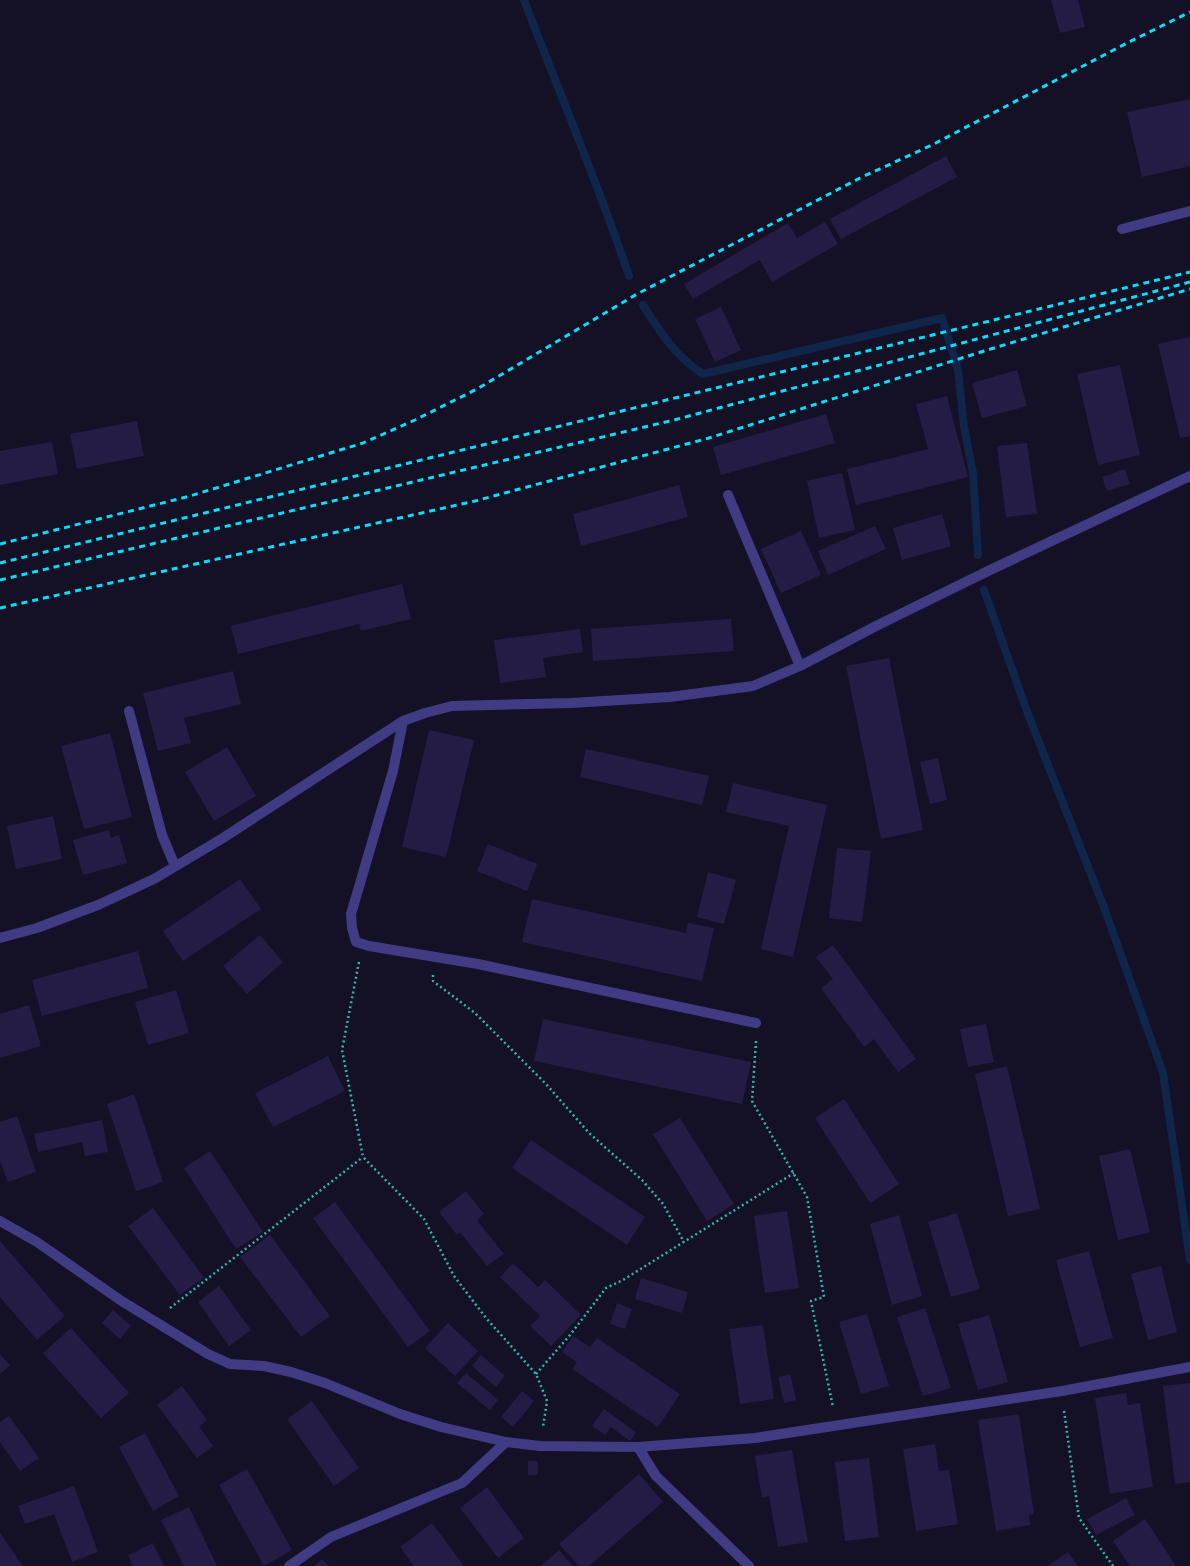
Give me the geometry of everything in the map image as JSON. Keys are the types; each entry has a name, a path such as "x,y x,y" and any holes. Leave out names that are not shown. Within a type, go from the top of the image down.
{"street":[{"path":"1122,229 1190,211"},
{"path":"0,938 37,928 98,905 154,879 223,838 403,721 425,713 452,706 579,702 713,692 753,686 800,666 876,626 981,574 1190,476"},
{"path":"728,495 800,666"},
{"path":"130,711 162,835 175,866"},
{"path":"403,721 393,771 351,914 352,928 356,942 756,1023"},
{"path":"0,1221 36,1242 153,1320 208,1354 230,1364 264,1366 291,1372 325,1383 400,1414 441,1427 506,1442 540,1446 638,1447 755,1438 1062,1390 1190,1367"},
{"path":"289,1566 331,1537 462,1483 506,1442"},
{"path":"638,1447 656,1476 749,1566"}],"path":[{"path":"362,944 342,1050 363,1157 424,1219 454,1276 486,1318 536,1374 547,1401 540,1446"},
{"path":"435,957 433,981 475,1013 546,1084 590,1133 642,1180 663,1204 684,1242"},
{"path":"756,1023 752,1101 807,1197 824,1297 811,1301 837,1426"},
{"path":"153,1320 363,1157"},
{"path":"536,1374 570,1335 606,1288 623,1280 794,1173"},
{"path":"1062,1390 1079,1518 1113,1566"}],"building":[{"path":"1051,0 1078,0 1085,27 1060,33"},
{"path":"1190,99 1190,166 1142,177 1127,112"},
{"path":"946,156 957,177 841,239 830,219"},
{"path":"825,222 838,244 772,282 760,260 693,299 684,284 788,223 797,238"},
{"path":"721,307 741,350 715,362 695,319"},
{"path":"1190,337 1190,436 1180,438 1158,344"},
{"path":"1120,365 1140,455 1098,465 1077,374"},
{"path":"1017,370 1027,406 982,418 972,383"},
{"path":"947,396 968,477 856,505 847,469 928,449 916,404"},
{"path":"826,414 835,443 721,475 713,447"},
{"path":"137,421 144,456 77,469 70,434"},
{"path":"52,442 58,474 0,485 0,451"},
{"path":"1027,443 1037,514 1006,517 997,446"},
{"path":"1125,469 1130,484 1107,491 1102,477"},
{"path":"842,473 855,530 819,538 807,481"},
{"path":"679,485 688,517 581,546 573,514"},
{"path":"942,514 951,546 902,560 893,528"},
{"path":"875,526 886,549 828,575 818,551"},
{"path":"801,531 821,575 781,593 761,549"},
{"path":"402,584 411,619 361,631 359,624 238,654 231,626"},
{"path":"731,619 734,651 593,661 591,629"},
{"path":"580,629 583,652 543,658 546,677 500,683 494,640"},
{"path":"889,658 923,830 881,839 846,666"},
{"path":"233,671 241,704 184,718 191,743 158,751 143,693"},
{"path":"429,730 474,740 446,857 402,847"},
{"path":"110,733 132,817 84,829 61,746"},
{"path":"227,747 256,796 214,821 185,772"},
{"path":"586,749 709,776 702,805 580,777"},
{"path":"938,758 947,800 930,804 920,762"},
{"path":"733,783 827,805 793,957 761,949 789,826 726,812"},
{"path":"53,816 62,859 16,869 7,826"},
{"path":"109,830 111,838 119,835 127,863 83,875 73,840"},
{"path":"488,844 537,864 527,891 477,871"},
{"path":"837,848 871,851 862,922 829,918"},
{"path":"708,872 736,880 724,924 697,917"},
{"path":"240,879 261,909 183,961 163,931"},
{"path":"532,899 686,933 688,923 714,928 702,981 522,942"},
{"path":"260,935 283,962 247,994 223,966"},
{"path":"833,945 916,1059 898,1072 874,1039 864,1047 821,988 833,979 816,957"},
{"path":"138,951 148,988 42,1016 32,980"},
{"path":"176,990 189,1033 148,1045 135,1002"},
{"path":"29,1005 41,1046 0,1058 0,1014"},
{"path":"543,1019 751,1062 742,1104 534,1061"},
{"path":"986,1024 994,1062 968,1067 960,1029"},
{"path":"328,1056 345,1091 273,1127 255,1093"},
{"path":"1007,1066 1040,1209 1008,1216 975,1074"},
{"path":"134,1094 163,1182 136,1191 107,1104"},
{"path":"844,1099 899,1184 870,1203 815,1118"},
{"path":"17,1116 36,1172 8,1182 0,1161 0,1122"},
{"path":"680,1118 734,1204 707,1221 653,1134"},
{"path":"102,1120 108,1152 85,1156 82,1142 38,1152 34,1134"},
{"path":"531,1140 645,1217 627,1245 512,1168"},
{"path":"1130,1149 1150,1232 1118,1240 1099,1156"},
{"path":"210,1151 263,1232 236,1249 184,1168"},
{"path":"466,1191 484,1214 477,1220 504,1254 487,1266 460,1232 457,1235 439,1212"},
{"path":"335,1202 430,1331 408,1347 313,1218"},
{"path":"153,1208 204,1278 180,1295 128,1226"},
{"path":"787,1211 799,1288 765,1293 754,1216"},
{"path":"957,1213 980,1289 951,1297 928,1222"},
{"path":"899,1215 922,1296 892,1305 870,1224"},
{"path":"270,1235 330,1316 301,1337 240,1257"},
{"path":"0,1241 65,1316 37,1340 0,1297"},
{"path":"1089,1251 1113,1338 1080,1347 1056,1260"},
{"path":"513,1263 538,1287 545,1280 581,1315 551,1346 530,1326 540,1316 500,1277"},
{"path":"1161,1266 1177,1332 1148,1340 1131,1274"},
{"path":"641,1278 688,1292 682,1313 635,1299"},
{"path":"219,1286 251,1330 229,1346 198,1302"},
{"path":"617,1303 632,1309 625,1329 610,1324"},
{"path":"925,1308 951,1388 923,1396 897,1317"},
{"path":"113,1310 131,1326 120,1339 102,1323"},
{"path":"867,1314 889,1386 861,1394 839,1322"},
{"path":"989,1315 1008,1382 978,1390 958,1324"},
{"path":"448,1323 478,1351 455,1376 425,1348"},
{"path":"763,1325 774,1399 740,1404 729,1329"},
{"path":"71,1328 129,1393 101,1418 43,1353"},
{"path":"573,1336 590,1347 597,1338 680,1394 658,1427 572,1369 577,1362 562,1352"},
{"path":"0,1354 10,1365 0,1374"},
{"path":"481,1355 505,1376 496,1387 472,1366"},
{"path":"466,1373 498,1400 490,1410 457,1383"},
{"path":"790,1374 796,1400 784,1403 778,1377"},
{"path":"1190,1383 1190,1482 1175,1484 1163,1386"},
{"path":"182,1386 207,1420 199,1426 213,1446 197,1458 157,1405"},
{"path":"522,1391 534,1401 513,1427 501,1417"},
{"path":"1126,1393 1128,1405 1140,1403 1153,1487 1110,1494 1095,1398"},
{"path":"312,1401 359,1468 334,1486 287,1419"},
{"path":"604,1409 636,1432 630,1441 611,1427 605,1435 592,1426"},
{"path":"1019,1414 1034,1514 1029,1515 1030,1525 996,1531 978,1420"},
{"path":"9,1416 39,1458 20,1471 0,1442 0,1422"},
{"path":"145,1433 179,1496 153,1511 119,1447"},
{"path":"935,1444 939,1471 949,1470 958,1524 916,1531 903,1449"},
{"path":"792,1450 808,1542 778,1547 769,1496 762,1498 755,1456"},
{"path":"869,1458 879,1537 845,1541 835,1462"},
{"path":"528,1461 538,1461 538,1475 528,1475"},
{"path":"247,1469 292,1550 264,1566 219,1485"},
{"path":"639,1474 663,1502 589,1566 579,1566 559,1544"},
{"path":"74,1486 98,1552 72,1562 54,1514 25,1524 18,1506"},
{"path":"487,1487 524,1538 498,1558 460,1508"},
{"path":"1126,1498 1135,1515 1096,1535 1087,1519"},
{"path":"189,1507 217,1566 184,1566 161,1520"},
{"path":"1145,1519 1176,1566 1130,1566 1113,1541"},
{"path":"432,1523 464,1566 414,1566 400,1547"},
{"path":"0,1533 23,1566 0,1566"},
{"path":"153,1543 164,1566 133,1566 128,1555"},
{"path":"559,1550 573,1566 541,1566"},
{"path":"1068,1552 1078,1566 1047,1566"},
{"path":"322,1559 329,1566 314,1566"}],"waterway":[{"path":"524,0 591,172 629,276"},
{"path":"643,305 669,343 685,360 703,374 942,318 958,370 964,427 973,473 978,555"},
{"path":"984,590 1028,714 1105,910 1163,1073 1190,1260"}],"railway":[{"path":"0,544 190,496 363,443 415,420 477,389 637,294 860,178 932,145 1127,43 1190,12"},
{"path":"0,563 1190,272"},
{"path":"0,580 674,420 1190,282"},
{"path":"0,608 475,501 709,438 984,351 1190,289"}]}
